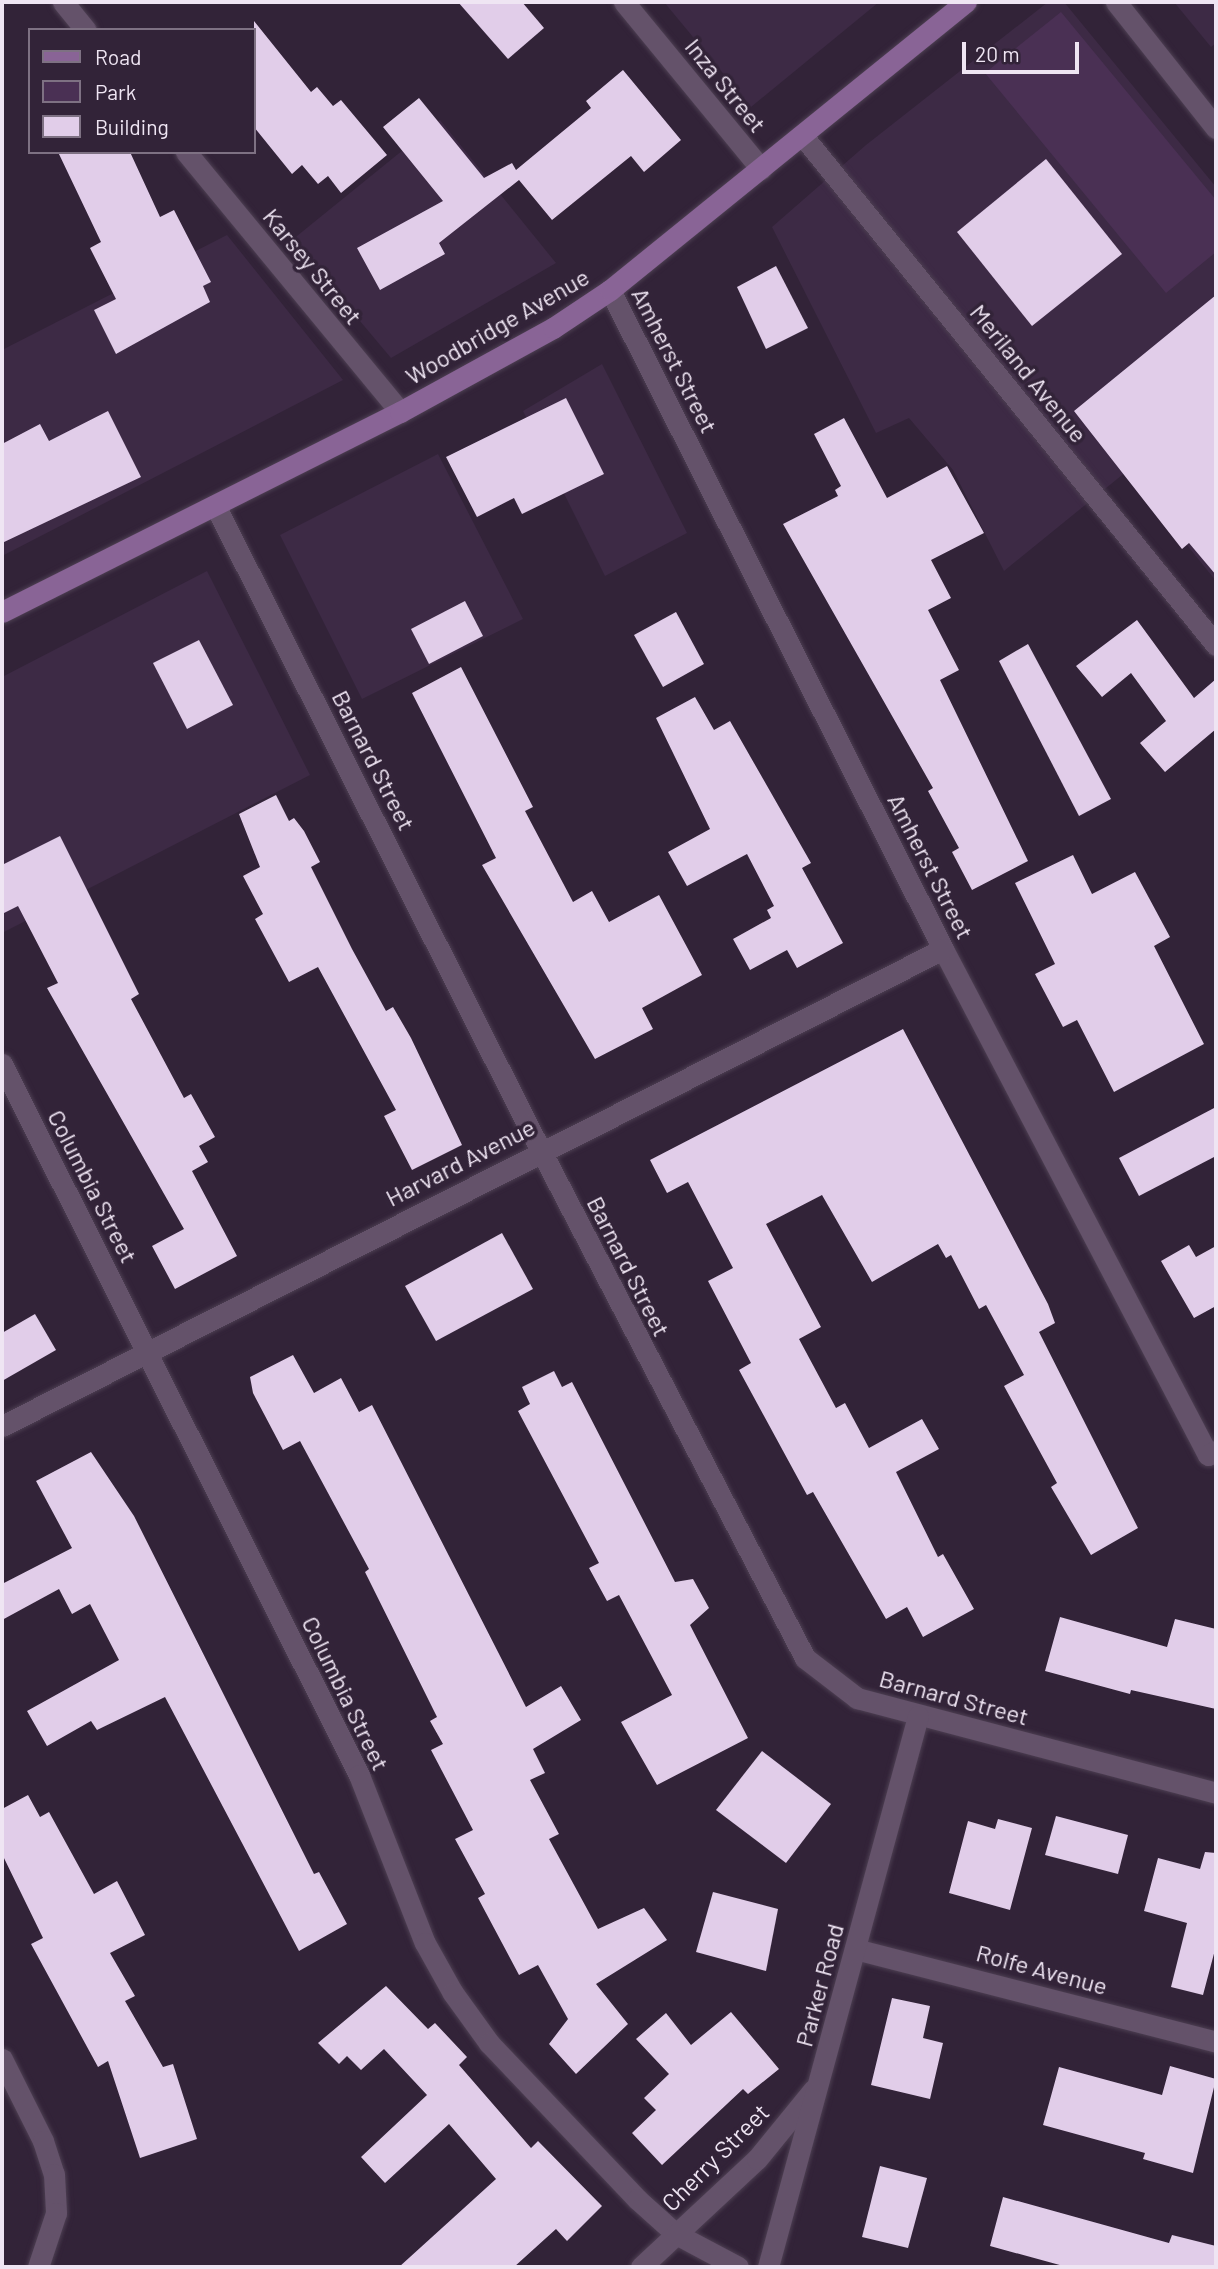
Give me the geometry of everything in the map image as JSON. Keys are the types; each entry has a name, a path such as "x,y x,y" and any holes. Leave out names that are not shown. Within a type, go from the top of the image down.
{"main road":[{"name":"Woodbridge Avenue","path":"2,612 478,372 610,290 966,2"}],"street":[{"path":"63,2 84,28"},
{"name":"Inza Street","path":"624,2 761,169"},
{"path":"1116,2 1216,128"},
{"name":"Meriland Avenue","path":"802,135 1216,645"},
{"name":"Karsey Street","path":"188,154 400,412"},
{"name":"Amherst Street","path":"610,290 943,949 1208,1455 1216,1451"},
{"name":"Barnard Street","path":"215,505 541,1151 805,1658 857,1698 1216,1793"},
{"name":"Harvard Avenue","path":"2,1426 943,949"},
{"name":"Columbia Street","path":"2,1064 359,1775 443,1976 489,2043 676,2234 738,2267"},
{"name":"Parker Road","path":"768,2267 822,2079 918,1716"},
{"name":"Rolfe Avenue","path":"855,1949 1216,2042"},
{"path":"2,2059 43,2141 54,2174 56,2213 38,2267"},
{"name":"Cherry Street","path":"641,2267 757,2159 822,2079"}],"shaded area":[{"path":"664,2 879,2 751,107"},
{"path":"1048,2 1064,2 1216,187 1216,581 1127,471 1004,571 953,470 909,418 876,433 772,227 866,145"},
{"path":"1174,2 1216,2 1216,43 1211,47"},
{"path":"440,120 556,263 391,358 292,240"},
{"path":"227,235 343,380 2,556 2,350"},
{"path":"602,364 687,533 605,576 523,411"},
{"path":"438,454 523,619 362,699 280,535"},
{"path":"207,571 310,775 2,933 2,677"}],"green space":[{"path":"1061,12 1216,200 1216,252 1166,293 985,73"}],"building":[{"path":"458,2 522,2 544,28 508,59"},
{"path":"254,21 311,92 317,87 333,106 341,100 387,155 341,193 328,176 318,184 302,165 292,174 256,129"},
{"path":"623,70 681,140 644,172 631,156 552,220 519,180 439,243 445,254 380,290 357,248 443,201 383,127 419,98 484,178 512,163 516,170 591,108 586,101"},
{"path":"59,154 131,154 160,217 174,210 211,282 203,286 210,302 116,354 94,310 116,299 90,248 101,242"},
{"path":"1046,159 1122,254 1032,326 957,232"},
{"path":"776,266 808,328 766,349 737,287"},
{"path":"1216,295 1216,575 1189,543 1182,549 1074,411"},
{"path":"566,398 604,474 522,514 514,498 477,517 446,457"},
{"path":"108,411 141,477 2,543 2,444 40,424 49,441"},
{"path":"844,418 887,498 947,466 984,533 931,560 951,598 928,610 959,670 940,680 1028,861 972,890 952,852 959,848 928,791 933,788 783,524 838,496 835,490 841,486 814,434"},
{"path":"465,601 483,636 429,664 411,629"},
{"path":"676,612 704,664 663,687 634,635"},
{"path":"1137,620 1194,698 1216,679 1216,729 1165,772 1140,743 1166,721 1131,673 1102,697 1076,666"},
{"path":"199,640 233,705 187,729 153,663"},
{"path":"1028,644 1111,799 1079,816 999,661"},
{"path":"461,667 533,807 525,811 573,902 592,891 609,922 659,895 702,975 642,1008 653,1029 595,1059 482,865 496,858 412,693"},
{"path":"695,697 714,730 730,721 811,863 802,868 843,943 797,968 787,950 750,970 733,939 771,918 767,910 774,906 747,854 687,886 668,852 710,829 656,718"},
{"path":"276,795 289,821 294,818 304,831 320,862 311,867 352,949 386,1011 393,1007 411,1038 462,1145 412,1170 384,1116 396,1110 318,967 289,982 255,919 263,914 243,876 260,867 239,814"},
{"path":"60,836 139,994 131,999 184,1098 191,1094 215,1137 199,1146 208,1162 192,1171 237,1256 175,1289 152,1246 184,1229 47,988 58,983 18,906 2,914 2,865"},
{"path":"1073,855 1092,894 1135,872 1170,937 1154,946 1204,1044 1114,1092 1077,1020 1063,1027 1035,974 1055,964 1015,883"},
{"path":"903,1029 1048,1304 1055,1323 1039,1332 1138,1528 1091,1555 1051,1487 1057,1483 1004,1386 1024,1375 986,1305 979,1309 951,1255 946,1258 938,1244 872,1282 822,1195 766,1224 821,1327 799,1339 836,1408 845,1403 869,1448 922,1419 939,1449 896,1472 938,1557 943,1554 974,1609 923,1637 907,1607 886,1619 813,1492 807,1495 739,1370 751,1363 708,1281 733,1268 688,1182 667,1193 650,1160"},
{"path":"1216,1107 1216,1156 1139,1196 1119,1158"},
{"path":"502,1233 533,1289 436,1341 405,1286"},
{"path":"1189,1245 1196,1257 1216,1246 1216,1306 1194,1318 1161,1261"},
{"path":"35,1314 56,1350 2,1381 2,1333"},
{"path":"293,1355 314,1393 341,1378 359,1412 372,1405 526,1707 561,1686 581,1720 533,1749 545,1773 530,1780 559,1834 549,1839 598,1929 644,1908 667,1940 596,1984 628,2024 576,2074 549,2044 568,2019 538,1965 519,1975 478,1898 485,1894 455,1839 473,1830 431,1750 443,1744 430,1721 437,1717 365,1572 369,1569 300,1441 283,1450 253,1393 250,1377"},
{"path":"554,1371 562,1387 572,1382 675,1582 693,1579 709,1608 690,1625 748,1738 657,1785 621,1722 672,1695 619,1595 607,1601 589,1568 599,1563 518,1411 530,1404 522,1387"},
{"path":"91,1452 134,1516 314,1874 319,1872 347,1924 299,1951 165,1697 97,1730 91,1721 47,1746 27,1711 119,1660 90,1604 72,1614 59,1589 2,1620 2,1584 72,1548 36,1481"},
{"path":"1060,1617 1167,1647 1175,1619 1216,1629 1216,1709 1131,1690 1130,1694 1045,1671"},
{"path":"762,1751 831,1804 786,1863 716,1810"},
{"path":"28,1795 40,1817 49,1812 94,1894 117,1881 145,1935 110,1953 135,1996 125,2001 163,2067 173,2064 197,2139 140,2158 108,2061 98,2067 31,1944 43,1938 2,1854 2,1809"},
{"path":"1056,1816 1128,1835 1118,1874 1045,1855"},
{"path":"998,1819 1032,1828 1010,1910 949,1893 968,1821 995,1829"},
{"path":"1205,1852 1216,1853 1216,1946 1203,1995 1171,1987 1187,1923 1144,1911 1158,1858 1200,1869"},
{"path":"713,1892 778,1909 766,1971 696,1952"},
{"path":"386,1986 428,2029 435,2023 467,2057 459,2065 531,2148 538,2141 602,2206 567,2241 556,2229 514,2267 399,2267 496,2179 449,2124 385,2183 361,2157 427,2095 384,2049 361,2070 347,2056 339,2064 318,2043"},
{"path":"892,1998 930,2006 923,2038 943,2043 930,2099 871,2085"},
{"path":"731,2012 779,2069 748,2094 743,2089 662,2165 632,2133 656,2110 644,2098 669,2074 636,2039 666,2013 691,2045"},
{"path":"1170,2066 1216,2079 1193,2173 1143,2159 1145,2153 1043,2125 1059,2067 1162,2095"},
{"path":"880,2166 927,2178 908,2248 862,2237"},
{"path":"1003,2197 1169,2243 1172,2235 1216,2246 1216,2267 1067,2267 990,2246"}]}
